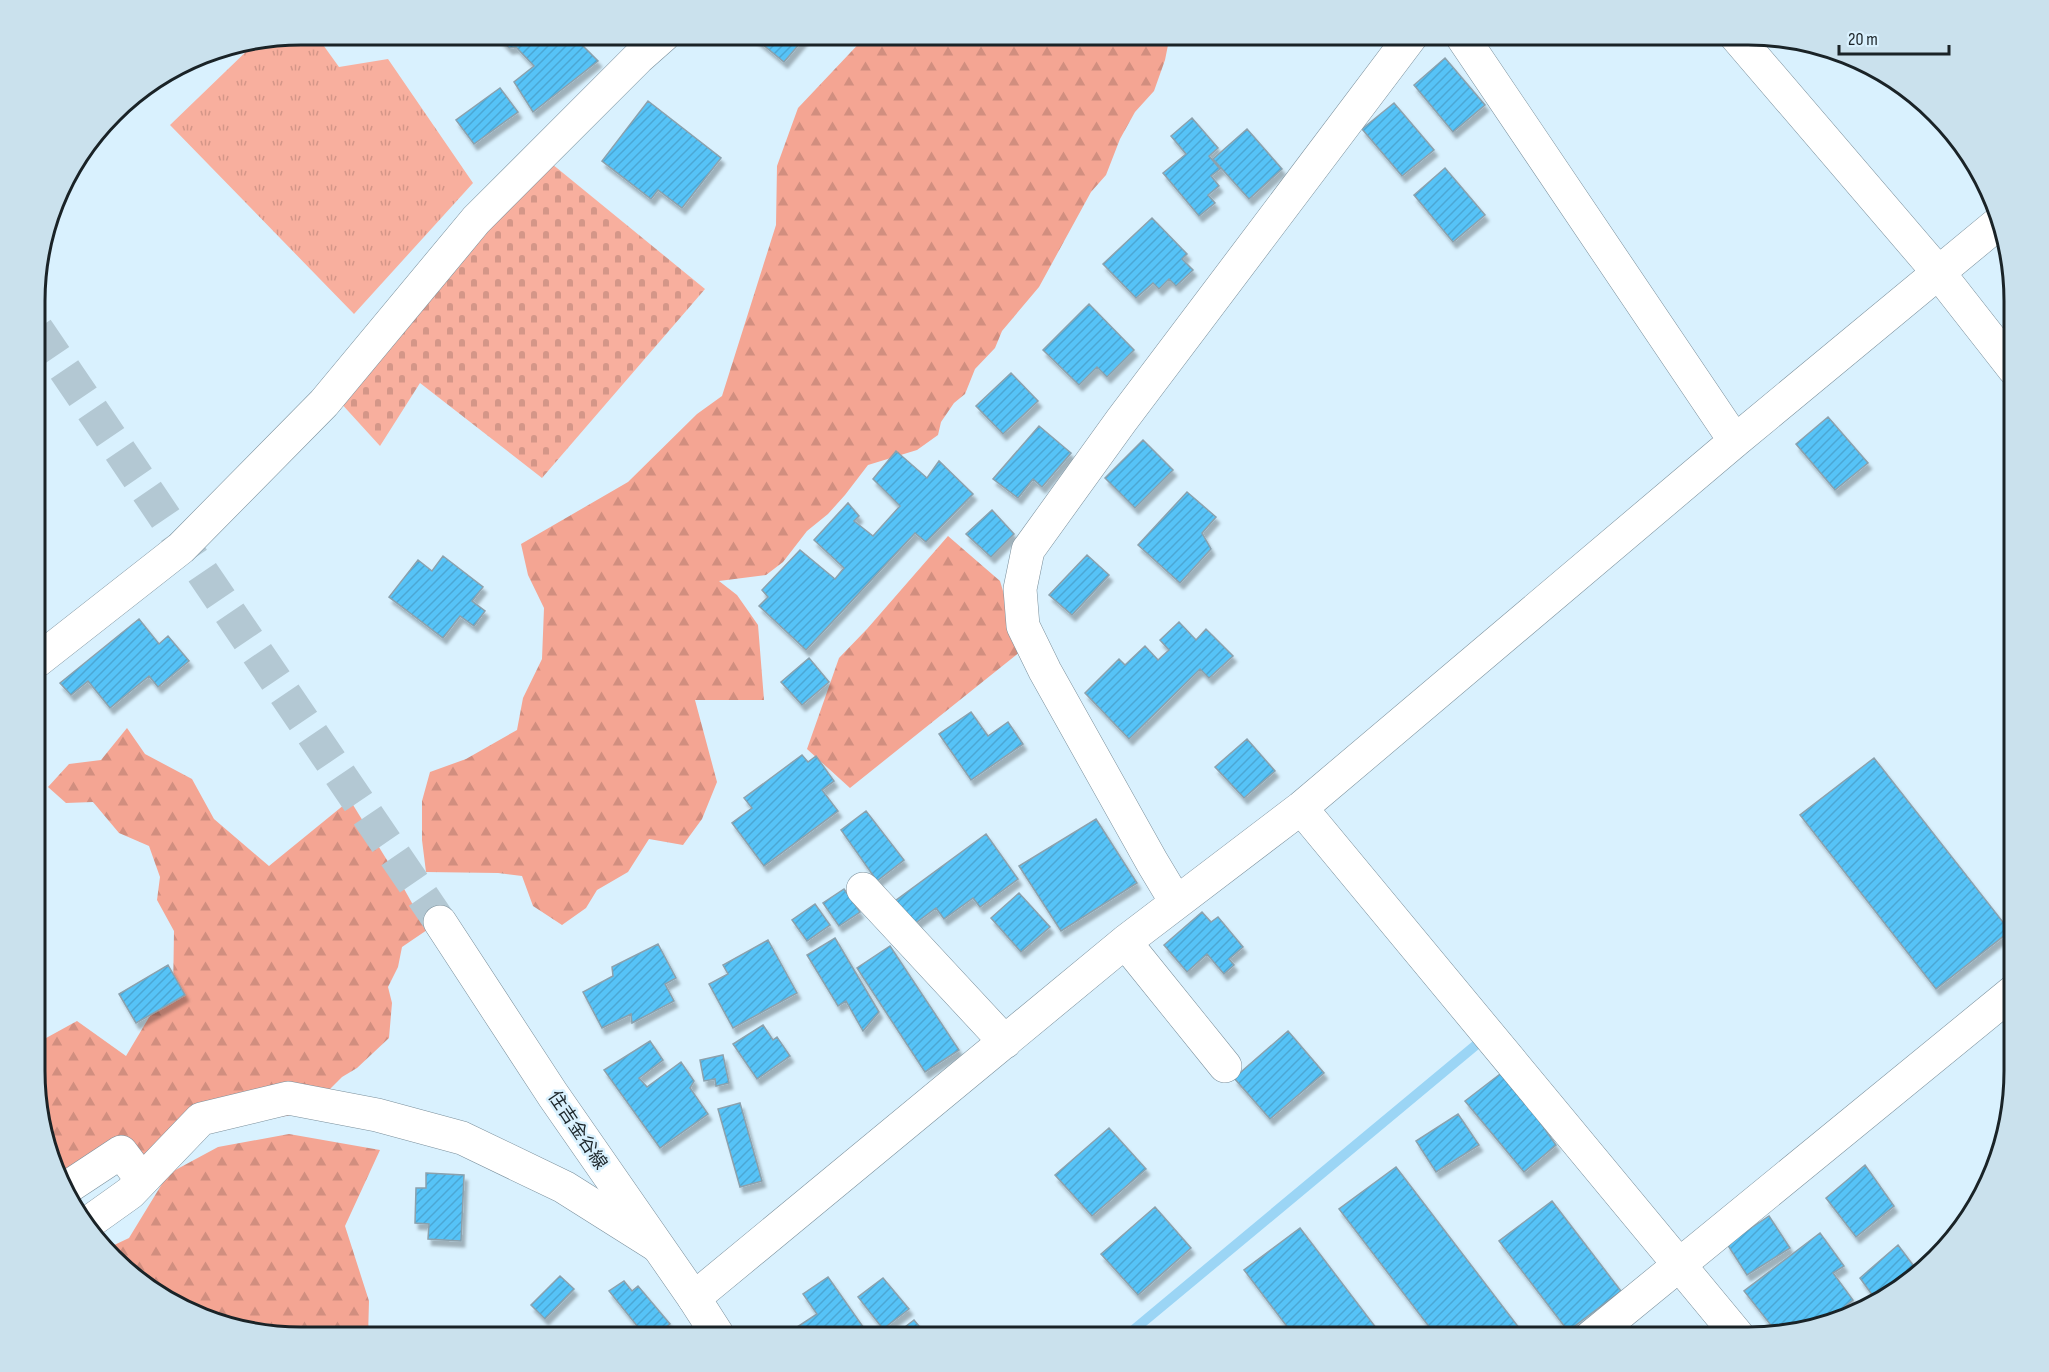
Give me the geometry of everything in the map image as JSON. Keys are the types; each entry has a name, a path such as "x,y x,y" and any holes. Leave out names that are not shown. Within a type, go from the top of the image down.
{"street":[{"path":"1176,902 1090,752 1023,626 1020,589 1028,550 1121,421 1404,45"},
{"path":"1468,45 1735,441"},
{"path":"1744,45 1938,272 2004,356"},
{"path":"45,655 181,548 324,403 476,220 630,46"},
{"path":"694,1298 1125,942 1300,808 1735,441 1993,228"},
{"path":"1300,808 1731,1327"},
{"path":"863,889 1005,1042"},
{"name":"住吉金谷線","path":"440,922 553,1095 713,1327"},
{"path":"1125,942 1225,1066"},
{"path":"1603,1327 2004,999"},
{"path":"93,1220 130,1193 201,1119 288,1098 377,1115 462,1138 564,1187 656,1245"},
{"path":"71,1185 121,1152 142,1180"}],"green space":[{"path":"323,45 339,67 388,59 473,183 354,314 170,125 247,51 268,47"},
{"path":"858,45 1168,45 1154,91 1135,112 1120,139 1106,175 1091,192 1039,287 1002,331 995,348 975,369 965,394 954,403 941,422 938,435 917,450 868,465 828,514 807,531 783,562 766,575 719,581 737,595 758,625 764,700 695,700 717,782 702,819 683,845 649,839 628,872 597,890 586,908 562,925 533,906 522,876 498,873 426,872 422,840 422,801 430,772 466,759 517,730 523,698 542,659 544,608 528,575 521,544 628,482 697,414 722,396 776,225 777,166 798,108"},
{"path":"541,155 705,289 542,478 420,383 380,446 339,401"},
{"path":"948,536 1000,581 1021,651 850,788 807,749 839,658"},
{"path":"127,728 145,754 192,779 214,819 269,866 350,800 427,930 402,947 398,967 388,987 392,1003 389,1038 357,1068 342,1077 311,1108 287,1116 246,1120 196,1136 74,1189 59,1153 50,1121 47,1104 45,1039 77,1021 126,1056 154,1009 173,994 174,931 157,900 160,877 149,846 119,833 93,802 66,803 48,787 69,764 101,760"},
{"path":"289,1134 380,1150 345,1226 369,1301 368,1327 268,1325 219,1313 188,1301 159,1284 114,1245 129,1238 168,1174 218,1147"}],"building":[{"path":"506,45 582,45 598,61 533,112 514,82 534,66 516,47 509,48"},
{"path":"763,45 798,45 784,62"},
{"path":"1445,58 1485,105 1453,132 1414,85"},
{"path":"500,88 518,112 474,144 456,120"},
{"path":"648,101 721,158 682,208 658,190 651,199 602,161"},
{"path":"1394,103 1434,150 1402,176 1362,129"},
{"path":"1192,118 1218,148 1209,156 1220,169 1211,176 1219,186 1208,195 1215,203 1199,216 1163,173 1186,154 1171,136"},
{"path":"1247,129 1282,169 1249,199 1213,159"},
{"path":"1445,168 1485,215 1453,242 1414,195"},
{"path":"1152,218 1187,254 1182,259 1193,270 1176,286 1169,279 1159,289 1153,283 1136,298 1103,264"},
{"path":"1089,304 1134,350 1107,377 1097,367 1079,385 1043,350"},
{"path":"1011,373 1038,401 1003,434 976,406"},
{"path":"1828,417 1868,463 1835,490 1796,444"},
{"path":"1039,426 1071,453 1042,487 1033,479 1018,498 993,479"},
{"path":"1143,440 1173,470 1135,508 1105,478"},
{"path":"896,451 927,478 939,461 973,494 926,542 915,533 806,650 759,606 768,597 762,590 800,550 835,579 844,568 814,540 848,503 859,516 854,521 873,536 900,506 873,479"},
{"path":"1187,492 1216,517 1202,533 1211,549 1180,583 1138,545"},
{"path":"992,510 1014,534 991,557 966,534"},
{"path":"1087,555 1109,575 1072,615 1049,595"},
{"path":"443,556 483,587 472,601 485,611 474,626 460,616 443,638 389,597 418,560 432,571"},
{"path":"139,619 159,644 168,636 189,661 158,687 149,676 110,708 88,681 71,695 60,683"},
{"path":"1179,622 1196,640 1206,629 1233,656 1209,678 1200,669 1129,739 1085,693 1119,659 1125,665 1145,646 1158,660 1169,650 1160,640"},
{"path":"809,658 829,682 802,705 781,682"},
{"path":"971,712 988,736 1008,722 1023,744 971,780 939,734"},
{"path":"1247,739 1275,771 1244,798 1215,767"},
{"path":"802,755 808,762 816,756 834,781 822,790 838,811 764,866 732,823 752,808 744,798"},
{"path":"1874,758 2004,923 2004,936 1936,989 1800,815"},
{"path":"866,811 904,860 877,881 841,830"},
{"path":"1096,819 1137,883 1061,931 1019,866"},
{"path":"986,834 1018,879 980,907 973,898 944,919 936,908 913,925 895,901"},
{"path":"844,889 860,912 839,926 823,903"},
{"path":"1019,893 1050,927 1021,952 991,918"},
{"path":"815,904 830,925 807,941 792,920"},
{"path":"1202,912 1211,922 1218,917 1243,947 1229,959 1234,965 1224,974 1207,954 1187,972 1164,945"},
{"path":"835,938 879,1012 863,1031 846,1001 838,1006 807,955"},
{"path":"768,940 797,993 733,1028 709,984 728,974 723,965"},
{"path":"658,944 676,978 665,984 674,1001 632,1023 631,1014 602,1028 583,992 613,976 612,967"},
{"path":"890,946 959,1050 925,1072 857,968"},
{"path":"168,965 185,995 136,1023 119,994"},
{"path":"763,1025 773,1040 777,1037 790,1056 757,1079 733,1044"},
{"path":"1288,1031 1324,1073 1270,1119 1234,1078"},
{"path":"650,1041 663,1060 639,1078 647,1087 681,1062 694,1081 690,1088 708,1114 660,1148 604,1070"},
{"path":"723,1055 729,1083 716,1086 715,1079 704,1081 700,1060"},
{"path":"1504,1071 1556,1145 1524,1172 1465,1101"},
{"path":"740,1103 762,1181 740,1187 718,1109"},
{"path":"1458,1114 1479,1145 1436,1172 1416,1141"},
{"path":"1109,1128 1146,1169 1092,1216 1055,1175"},
{"path":"1865,1165 1894,1206 1856,1237 1826,1198"},
{"path":"1396,1167 1518,1327 1429,1327 1339,1209"},
{"path":"426,1173 464,1175 461,1241 428,1239 429,1224 415,1223 416,1188 426,1188"},
{"path":"1552,1201 1621,1291 1573,1327 1565,1327 1499,1241"},
{"path":"1155,1207 1191,1248 1138,1295 1101,1254"},
{"path":"1769,1216 1790,1248 1747,1275 1727,1244"},
{"path":"1300,1228 1375,1327 1287,1327 1244,1270"},
{"path":"1820,1233 1844,1266 1833,1273 1853,1300 1843,1308 1830,1313 1798,1322 1771,1326 1744,1291"},
{"path":"1898,1245 1914,1266 1872,1295 1860,1278"},
{"path":"560,1276 574,1289 545,1319 531,1305"},
{"path":"828,1277 863,1327 797,1327 817,1314 803,1294"},
{"path":"883,1278 909,1309 886,1327 881,1327 858,1297"},
{"path":"624,1281 632,1291 638,1286 670,1324 666,1327 638,1327 609,1291"},
{"path":"914,1320 920,1327 905,1327"}],"waterway":[{"path":"1137,1327 1476,1045"}],"tunnel":[{"path":"45,341 440,922"}]}
